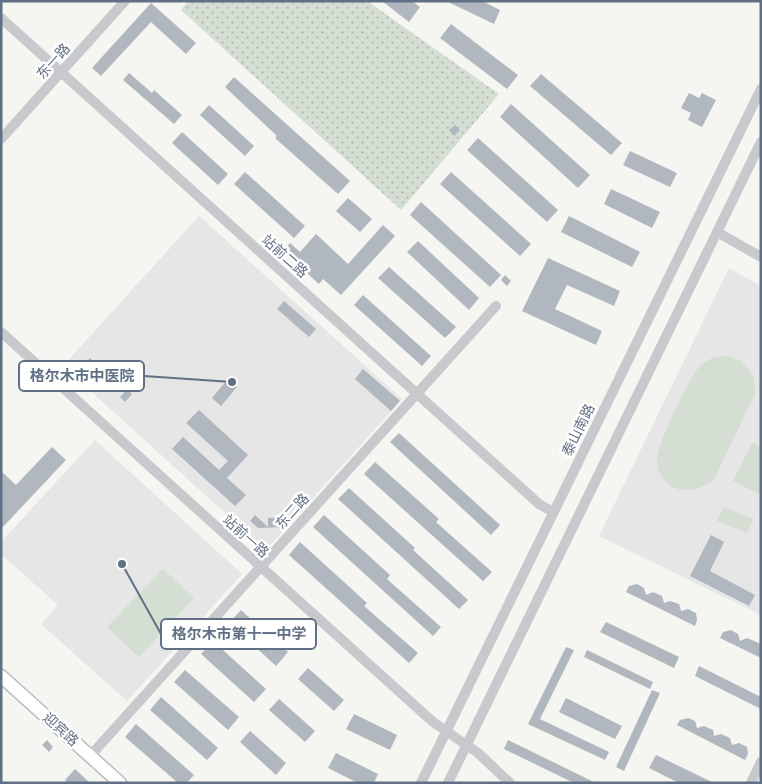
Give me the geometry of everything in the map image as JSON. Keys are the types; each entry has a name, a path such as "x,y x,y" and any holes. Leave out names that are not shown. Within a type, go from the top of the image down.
{"main road":[{"name":"迎宾路","path":"1,676 120,783"}],"street":[{"name":"东一路","path":"1,139 125,1"},
{"name":"站前二路","path":"1,18 539,504 553,512"},
{"name":"泰山南路","path":"421,783 761,88"},
{"path":"448,783 761,142"},
{"path":"717,232 761,257"},
{"name":"东二路","path":"90,756 496,306"},
{"name":"站前一路","path":"1,332 260,568 446,731 478,753 510,783"},
{"path":"751,783 761,762"}],"shaded area":[{"path":"188,1 367,1 499,94 401,210 181,10"},
{"path":"199,216 402,399 266,550 63,366"},
{"path":"729,268 761,286 761,615 599,536"},
{"path":"728,356 740,361 750,371 754,378 755,394 714,479 697,489 679,489 671,486 659,472 657,461 668,426 690,381 702,364 717,357"},
{"path":"95,440 242,574 127,701 41,624 58,605 1,554 1,542"},
{"path":"752,443 761,447 761,495 733,481"},
{"path":"723,507 753,519 747,533 717,521"},
{"path":"163,569 194,598 139,657 107,627"}],"building":[{"path":"382,1 412,1 420,7 409,22"},
{"path":"446,1 482,1 500,10 494,24"},
{"path":"151,3 196,43 186,54 151,22 101,76 92,68"},
{"path":"451,24 518,75 507,89 440,38"},
{"path":"129,73 152,93 154,90 182,115 174,124 123,80"},
{"path":"541,74 622,143 611,155 530,86"},
{"path":"234,77 350,181 338,194 275,138 277,136 225,87"},
{"path":"689,93 699,98 702,93 716,100 702,127 688,120 691,113 681,108"},
{"path":"511,104 590,175 578,188 500,117"},
{"path":"209,105 254,146 245,156 200,115"},
{"path":"455,125 460,130 454,136 449,130"},
{"path":"182,132 228,174 218,185 172,143"},
{"path":"478,138 558,210 547,222 467,150"},
{"path":"630,151 677,173 670,187 623,165"},
{"path":"245,172 305,226 294,238 234,184"},
{"path":"451,172 531,244 520,256 440,184"},
{"path":"611,189 660,212 652,228 604,204"},
{"path":"348,198 372,219 360,232 336,211"},
{"path":"421,202 501,275 490,287 410,215"},
{"path":"569,216 640,252 632,267 561,232"},
{"path":"383,225 395,236 341,295 323,279 319,284 283,251 290,243 300,252 316,234 348,264"},
{"path":"418,241 479,298 469,310 407,252"},
{"path":"548,258 620,291 614,306 567,285 555,309 602,331 596,345 522,311"},
{"path":"389,267 456,327 445,338 378,278"},
{"path":"505,275 511,281 507,286 501,280"},
{"path":"363,295 431,356 422,366 354,305"},
{"path":"284,301 316,329 309,337 277,309"},
{"path":"90,358 112,379 105,386 83,366"},
{"path":"363,369 400,401 391,411 355,379"},
{"path":"228,379 237,387 221,406 212,398"},
{"path":"127,389 132,394 125,402 120,397"},
{"path":"199,410 248,455 227,478 246,495 235,506 172,449 183,437 219,470 228,461 186,423"},
{"path":"399,433 500,525 491,535 390,442"},
{"path":"52,447 66,460 1,529 1,471 16,485"},
{"path":"375,462 439,519 436,522 492,572 483,581 364,474"},
{"path":"349,488 415,548 413,550 468,600 459,609 338,499"},
{"path":"255,515 268,527 268,518 284,517 284,527 258,528 250,521"},
{"path":"324,515 390,575 387,579 441,627 433,636 313,527"},
{"path":"711,535 724,542 710,571 755,595 749,606 690,576"},
{"path":"300,542 367,603 364,606 418,653 409,663 289,555"},
{"path":"637,584 644,588 646,595 653,592 662,596 664,603 670,601 679,604 681,611 688,609 696,613 697,620 695,626 626,592 629,586"},
{"path":"241,610 288,652 276,666 229,623"},
{"path":"606,622 679,657 674,668 600,632"},
{"path":"731,630 738,634 740,641 747,638 761,644 761,658 720,638 723,632"},
{"path":"213,641 266,689 254,702 201,654"},
{"path":"566,647 574,650 540,719 609,752 605,760 528,724"},
{"path":"587,650 653,682 650,689 584,657"},
{"path":"699,666 761,697 761,709 695,676"},
{"path":"308,668 344,700 334,711 298,679"},
{"path":"185,670 239,717 228,730 174,682"},
{"path":"652,690 660,693 624,771 616,767"},
{"path":"161,697 218,748 207,760 150,710"},
{"path":"566,698 622,726 615,739 559,712"},
{"path":"279,699 315,731 305,742 269,710"},
{"path":"354,714 397,735 390,750 346,729"},
{"path":"688,718 695,721 697,728 704,726 713,730 714,736 721,734 730,738 732,745 739,743 747,747 748,754 745,760 677,725 680,720"},
{"path":"136,724 194,775 187,783 178,783 125,737"},
{"path":"250,731 286,763 276,775 240,742"},
{"path":"47,740 53,747 49,752 42,745"},
{"path":"508,740 596,783 574,783 504,749"},
{"path":"336,753 378,774 374,783 358,783 328,768"},
{"path":"656,755 714,783 679,783 649,768"},
{"path":"75,769 90,783 68,783 65,780"}],"place":[{"name":"格尔木市中医院","path":"232,382"},
{"name":"格尔木市第十一中学","path":"122,564"}]}
